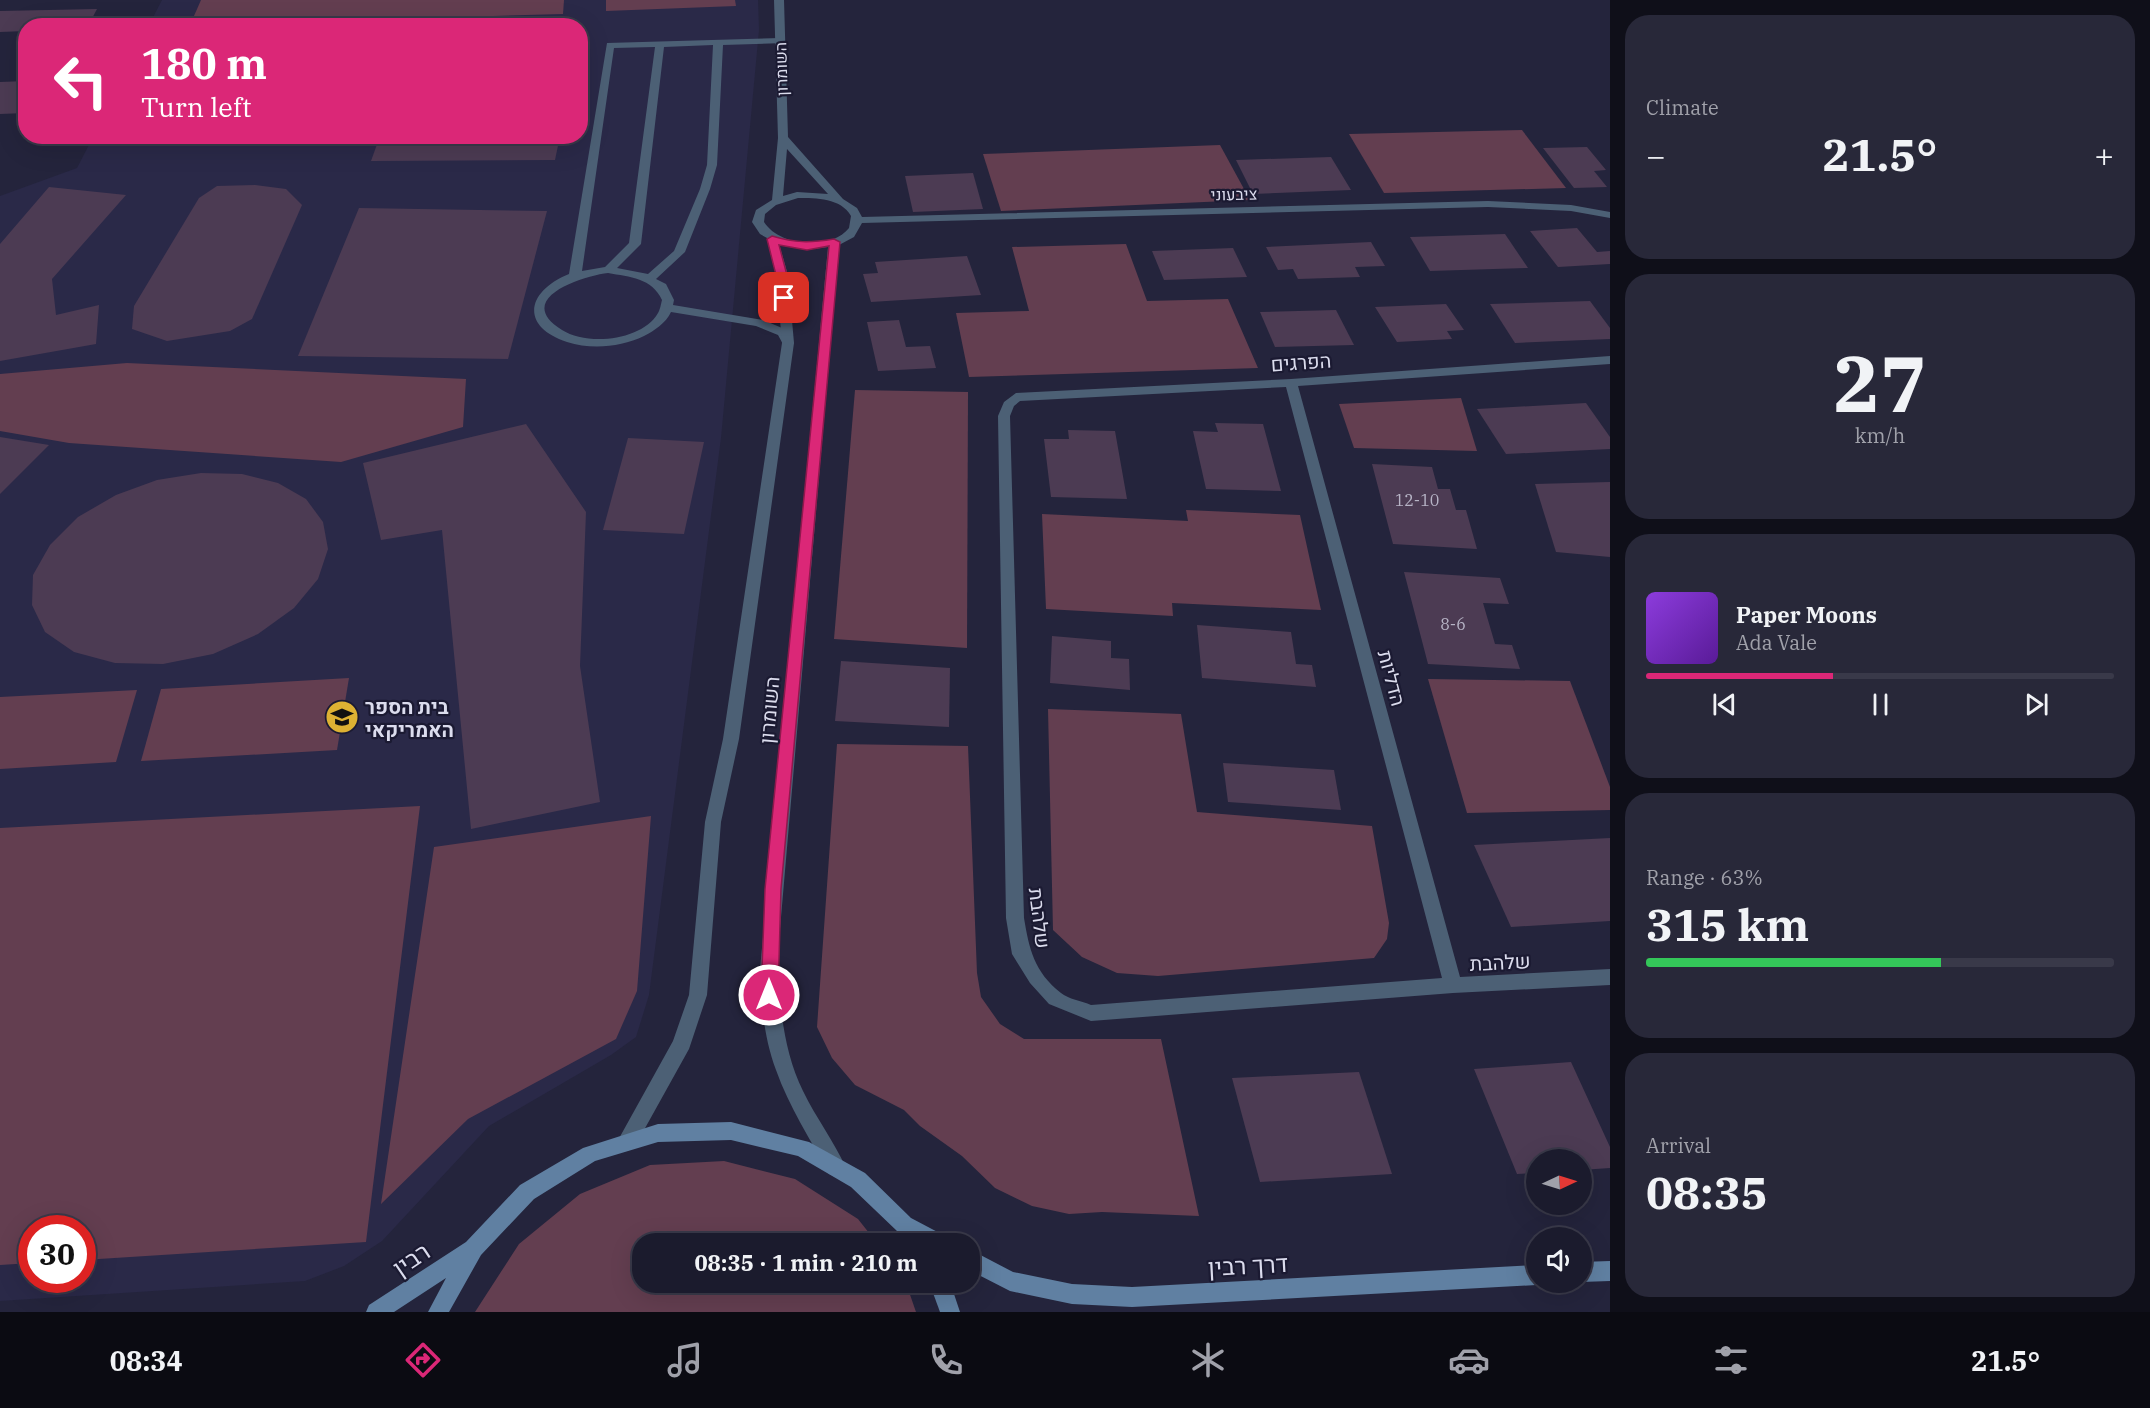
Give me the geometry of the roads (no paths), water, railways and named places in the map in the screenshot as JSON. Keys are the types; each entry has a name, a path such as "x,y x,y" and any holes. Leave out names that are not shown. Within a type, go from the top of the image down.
{"street":[{"name":"השומרון","path":"627,1142 682,1043 698,995 713,822 731,739 788,343 782,275 772,239 758,226 758,218 762,210 777,200 783,138 778,0"},
{"path":"574,276 609,45 781,40"},
{"path":"650,279 679,252 705,189 712,165 718,43"},
{"path":"608,270 635,244 660,44"},
{"path":"783,138 840,201"},
{"path":"772,239 807,247 834,242 850,235 858,220 850,206 840,201 812,195 797,195 777,200"},
{"name":"ציבעוני","path":"858,220 1488,204 1571,208 1610,215"},
{"name":"השומרון","path":"834,242 773,889 769,995 776,1041 791,1087 836,1168"},
{"path":"608,270 624,271 650,279 663,288 668,298 669,308 664,318 655,327 626,339 600,342 573,340 559,335 541,318 539,309 542,299 549,290 574,276 608,270"},
{"path":"669,308 759,323 783,333 788,343"},
{"name":"הפרגים","path":"1004,416 1008,405 1016,397 1291,382 1610,360"},
{"name":"הדליות","path":"1291,382 1453,985"},
{"name":"שלהבת","path":"1004,416 1016,918 1021,954 1036,978 1055,999 1091,1013 1453,985 1610,978"},
{"path":"438,1312 474,1248 527,1192 590,1154 658,1133 731,1131 802,1148 858,1180 904,1224 920,1233"},
{"path":"904,1224 909,1233"},
{"name":"רבין","path":"376,1312 474,1248"},
{"name":"דרך רבין","path":"980,1265 1010,1281 1072,1294 1132,1297 1526,1276"},
{"path":"1592,1272 1610,1271"},
{"path":"943,1293 950,1312"}],"place":[{"name":"בית הספר האמריקאי","path":"342,717"}]}
